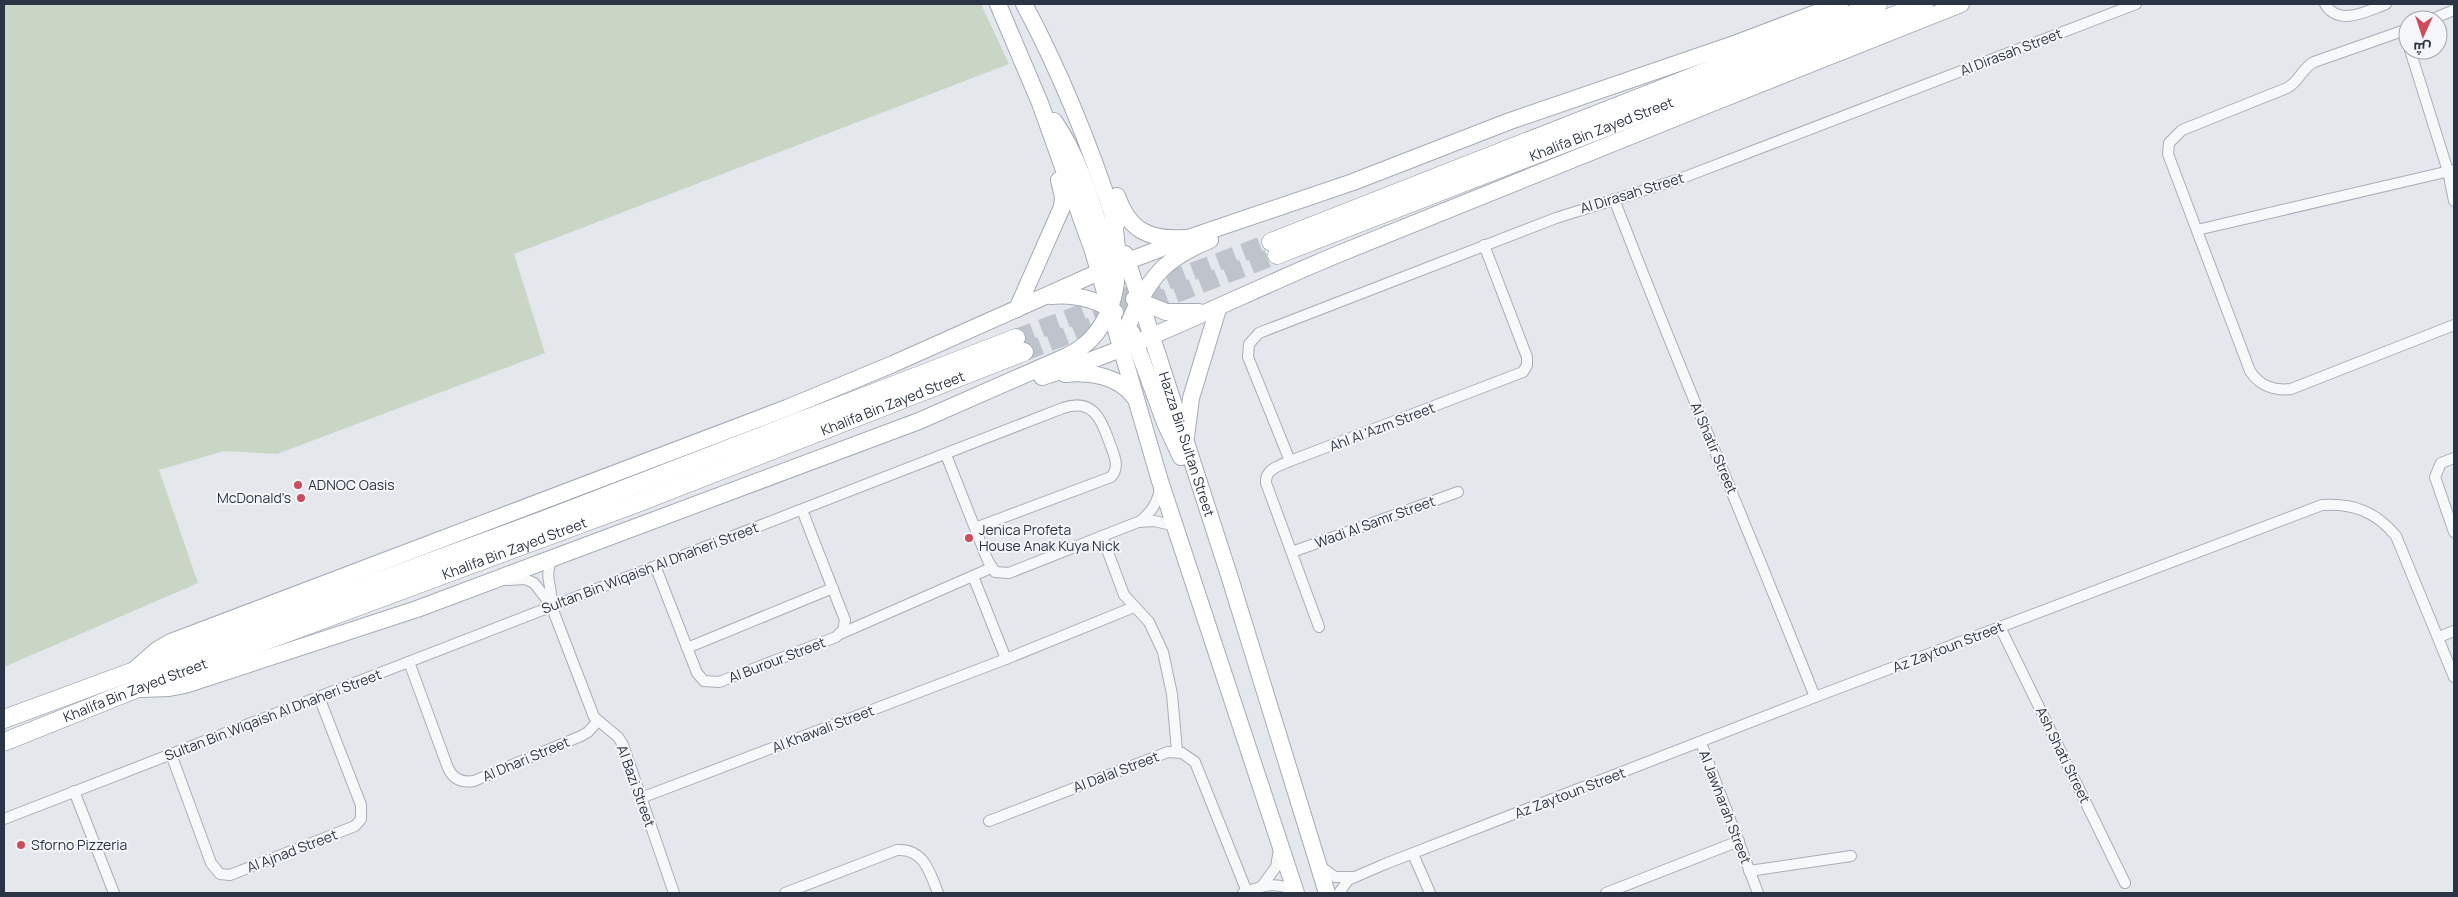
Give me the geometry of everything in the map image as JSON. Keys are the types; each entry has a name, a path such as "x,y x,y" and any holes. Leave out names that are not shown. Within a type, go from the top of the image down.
{"highway":[{"name":"Khalifa Bin Zayed Street","path":"1878,4 1274,248 1924,4"},
{"name":"Khalifa Bin Zayed Street","path":"4,719 1020,345 631,505 136,689 4,742"}],"main road":[{"path":"998,4 1040,103 1068,144 1115,270 1128,294 1140,302 1166,312 1214,310"},
{"path":"136,689 160,689 185,685 417,608 919,421 1075,352 1096,332 1110,309 1115,270 1113,217 1076,111 1049,50 1024,4"},
{"path":"133,670 157,650 171,642 787,408 1042,298 1115,270 1191,237 1353,182 1510,121 1737,43 1840,4"},
{"path":"976,397 1072,367 1136,342 1214,310 1336,255 1961,4"},
{"path":"1017,310 1062,207 1062,188 1043,127 1040,103"},
{"path":"1076,111 1090,123 1123,213 1128,221 1135,228 1149,234 1165,237 1191,237"},
{"path":"1128,326 1140,302 1162,269 1181,255 1221,235 1322,197 1353,182"},
{"path":"1042,298 1075,296 1110,309 1128,326 1136,342 1165,423 1179,454 1199,486"},
{"name":"Hazza Bin Sultan Street","path":"1140,302 1136,342 1138,402 1160,481 1296,893"},
{"name":"Hazza Bin Sultan Street","path":"1110,309 1136,342 1185,444 1229,575 1315,860 1327,893"},
{"path":"1185,444 1190,398 1214,310"},
{"path":"976,397 1057,375 1079,373 1101,376 1122,385 1138,402"}],"street":[{"name":"Al Dirasah Street","path":"1290,461 1249,360 1248,347 1253,338 1263,331 1556,218 1654,188 2136,4"},
{"path":"2325,4 2333,13 2347,17 2386,4"},
{"path":"2398,33 2311,63 2290,87 2182,130 2172,137 2168,154 2250,372 2255,379 2272,389 2291,389 2454,325"},
{"path":"2413,60 2451,170 2454,201"},
{"path":"2197,230 2451,170"},
{"name":"Al Shatir Street","path":"1614,199 1665,333 1758,553 1814,697"},
{"name":"Ahl Al 'Azm Street","path":"1319,628 1265,480 1272,469 1290,461 1523,372 1527,365 1528,357 1484,245"},
{"name":"Sultan Bin Wiqaish Al Dhaheri Street","path":"4,819 551,605 656,568 1070,406 1089,408 1102,423 1116,462 1115,470 1111,477 975,528"},
{"path":"946,455 991,568 1001,573 1009,573 1138,522 1147,516 1155,505 1160,481"},
{"path":"2454,458 2441,463 2435,477 2454,532"},
{"name":"Wadi Al Samr Street","path":"1292,552 1458,492"},
{"name":"Az Zaytoun Street","path":"1339,893 1343,885 1353,877 1701,743 1814,697 2322,505 2339,504 2356,507 2372,513 2385,523 2396,536 2454,677"},
{"name":"Al Burour Street","path":"656,568 700,679 715,683 840,634 845,620 802,510"},
{"path":"1138,522 1154,521 1176,526"},
{"path":"1102,536 1124,594 1149,622 1163,652 1172,694 1177,752"},
{"path":"551,605 552,595 547,573 552,558"},
{"path":"840,634 991,568"},
{"path":"973,576 1006,660"},
{"path":"500,578 530,581 537,586 543,597 551,605 597,722"},
{"path":"687,648 833,588"},
{"name":"Al Khawali Street","path":"641,798 1006,660 1134,607"},
{"name":"Ash Shati Street","path":"2000,627 2125,884"},
{"path":"2439,637 2454,632"},
{"name":"Al Dhari Street","path":"409,662 448,768 454,777 463,782 474,781 581,736 588,732 597,722"},
{"name":"Al Ajnad Street","path":"171,754 213,868 225,875 239,871 355,826 360,819 361,805 319,697"},
{"name":"Al Bazi Street","path":"597,722 611,731 623,745 674,893"},
{"name":"Al Jawharah Street","path":"1701,743 1758,893"},
{"name":"Al Dalal Street","path":"989,822 1168,752 1177,752 1187,755 1195,762 1245,893"},
{"path":"74,791 114,893"},
{"path":"1606,893 1739,841"},
{"path":"1262,886 1276,867 1280,845"},
{"path":"785,893 806,890 903,849 915,852 924,860 938,893"},
{"path":"1413,854 1430,893"},
{"name":"Al Jawharah Street","path":"1749,871 1851,856"},
{"path":"1315,860 1320,867 1335,877 1353,877"},
{"path":"1245,893 1262,886 1283,886 1296,893"}],"green space":[{"path":"4,4 981,4 1009,64 514,254 545,353 277,454 224,451 159,470 198,583 4,667"}],"tunnel":[{"path":"1016,338 1271,242"},
{"path":"1024,352 1277,255"}],"place":[{"name":"ADNOC Oasis","path":"298,485"},
{"name":"McDonald's","path":"301,498"},
{"name":"Jenica Profeta House Anak Kuya Nick","path":"969,538"},
{"name":"Sforno Pizzeria","path":"21,845"}]}
